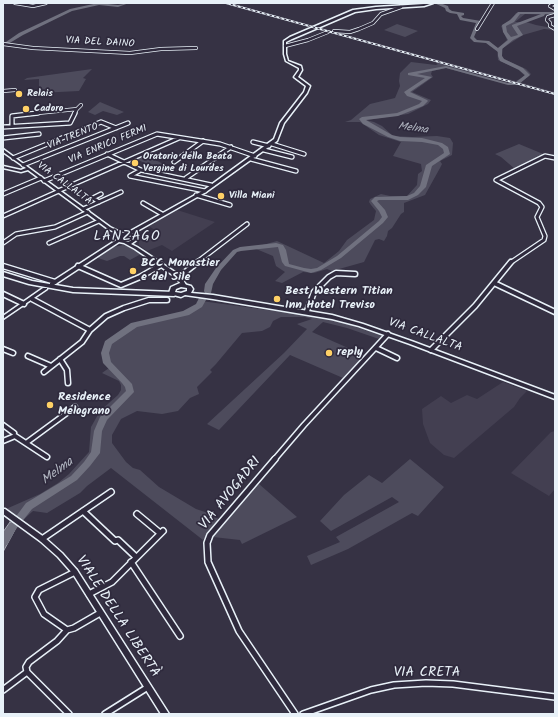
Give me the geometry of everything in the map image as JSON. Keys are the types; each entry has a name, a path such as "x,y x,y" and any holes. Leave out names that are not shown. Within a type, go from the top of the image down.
{"highway":[{"path":"3,274 31,283 73,290 156,294 174,289"}],"main road":[{"path":"174,289 184,285 188,291"},
{"name":"VIA CALLALTA","path":"174,289 180,295 188,291 213,297 307,311 339,319 388,334 555,397"}],"street":[{"path":"15,3 33,6 46,3"},
{"path":"3,266 54,283 136,228 205,190 264,150 278,137 282,123 306,92 308,86 296,77 301,70 300,67 287,61 285,44 290,38 345,14 370,9 432,3"},
{"path":"477,28 493,3"},
{"path":"555,4 550,6 555,9"},
{"path":"334,31 350,32 359,30 373,23 381,14 401,7"},
{"path":"555,15 548,17 547,20 550,23 550,26 555,28"},
{"path":"285,44 308,40 328,32"},
{"name":"VIA DEL DAINO","path":"4,44 33,48 134,53 161,49 196,48"},
{"path":"3,91 15,90"},
{"path":"3,127 70,123 77,109 81,105"},
{"path":"12,126 12,116 77,109"},
{"path":"13,158 101,122 116,128"},
{"name":"VIA TRENTO","path":"23,165 128,123"},
{"path":"3,138 39,134"},
{"name":"VIA ENRICO FERMI","path":"3,194 43,180 157,134 180,138"},
{"path":"3,216 122,162 180,138 231,147 255,156"},
{"path":"174,162 203,141"},
{"path":"254,142 304,154"},
{"path":"186,178 231,147"},
{"path":"3,150 28,169"},
{"path":"264,150 292,157"},
{"path":"107,154 134,168 161,175 186,178 211,186"},
{"path":"431,350 475,306 509,264 541,243 545,236 537,217 542,207 539,203 496,180 545,156 555,158"},
{"path":"251,159 296,171"},
{"name":"VIA CALLALTA","path":"3,168 17,170 28,169 111,229 135,238"},
{"path":"139,171 130,176 205,190"},
{"path":"83,209 122,192"},
{"path":"99,202 93,198 101,194"},
{"path":"196,195 230,204"},
{"path":"143,203 162,214"},
{"path":"3,243 16,234 55,227 88,212"},
{"path":"50,243 100,221"},
{"path":"174,289 179,278 247,224"},
{"path":"136,228 136,248"},
{"name":"VIA CALLALTA","path":"111,229 119,239 136,248 161,265 179,278 184,285"},
{"path":"104,250 135,238"},
{"path":"78,266 121,285 134,280 161,265"},
{"path":"307,311 314,292 329,277 336,273 355,274"},
{"path":"494,283 555,312"},
{"path":"3,318 45,289"},
{"path":"3,294 24,304"},
{"path":"32,299 90,330"},
{"path":"44,372 82,342 90,330 106,316 124,308 149,300 167,300"},
{"name":"VIA AVOGADRI","path":"295,714 239,630 208,562 207,543 210,536 304,425 388,334"},
{"path":"3,348 13,353"},
{"path":"376,348 397,358"},
{"path":"28,356 51,366"},
{"path":"60,359 67,370 68,383"},
{"path":"26,443 75,407"},
{"path":"3,425 47,457"},
{"path":"3,441 15,434"},
{"path":"42,539 111,492"},
{"name":"VIALE DELLA LIBERTÀ","path":"3,511 42,539 60,555 75,572 165,714"},
{"path":"83,511 115,541 118,540 136,557"},
{"path":"89,594 112,582 161,532 138,514"},
{"path":"131,562 180,636"},
{"path":"67,630 44,614 36,597 38,590 75,572"},
{"path":"69,714 27,672 26,667 29,662 57,641 67,630 74,628 100,613"},
{"path":"3,690 27,672"},
{"name":"VIA CRETA","path":"303,714 371,690 394,685 426,683 452,684 555,698"},
{"path":"105,714 148,687"}],"shaded area":[{"path":"221,3 227,3 288,19 516,81 555,92 555,95"},
{"path":"516,13 555,13 555,15 525,14 515,22 526,22 555,30 544,29 523,35 503,48 502,56 504,59 526,69 531,74 519,82 516,81 525,76 518,69 498,60 497,49 507,40 501,26 511,20"},
{"path":"397,24 418,31 405,37 384,30"},
{"path":"411,62 438,64 435,62 474,73 472,75 446,68 432,71 431,74 433,77 412,92 431,100 428,104 408,114 366,120 382,126 393,136 437,136 450,138 453,143 452,155 440,161 442,164 425,195 404,203 404,212 388,231 384,241 379,239 375,240 364,262 332,271 327,269 314,273 303,272 282,283 275,281 285,272 276,266 273,256 249,246 259,246 277,241 324,263 339,251 347,240 374,220 376,211 369,202 370,199 381,194 390,196 407,196 417,185 418,174 422,171 421,164 393,156 401,142 379,135 360,122 345,122 351,120 370,104 395,98 400,86 400,73"},
{"path":"92,69 83,78 86,79 79,91 39,93 39,79 24,80 27,78"},
{"path":"100,102 124,112 117,115 103,111 95,115 88,112"},
{"path":"519,144 548,156 541,157 515,169 495,154"},
{"path":"144,155 168,166 158,173 139,169 146,164 135,158"},
{"path":"174,209 215,222 172,251 162,245 147,251 139,245 139,241 159,233 146,224"},
{"path":"123,245 141,254 130,260 124,256 107,261 95,257 114,247"},
{"path":"201,301 320,317 345,323 382,336 379,339 347,328 323,322 312,332 364,355 343,378 290,355 219,430 207,424 284,353 307,329 297,324 312,319 305,317 281,317 273,321 270,327 262,331 242,333 210,370 212,372 197,387 199,394 190,398 178,411 162,414 137,411 121,419 112,435 112,443 126,462 133,468 140,470 159,487 196,509 211,514 220,520 203,540 111,468 80,493 47,513 33,511 22,521 6,509 40,494 58,483 69,474 89,452 91,427 100,411 118,395 121,390 119,381 102,373 109,368 104,361 103,355 104,349 108,342 133,325 183,314 193,309 198,303 196,303"},
{"path":"503,382 527,391 514,407 454,458 444,455 430,443 423,424 422,409 441,396 451,403 467,395 477,399"},
{"path":"555,431 555,489 549,496 511,473 551,432"},
{"path":"410,459 444,487 418,516 412,513 348,549 311,565 307,556 340,542 336,537 399,502 392,497 331,531 320,521 344,495 369,475 382,483"},
{"path":"259,484 297,517 242,544 240,540 213,537"}],"water":[{"path":"10,522 17,526 3,552 3,532"}],"waterway":[{"path":"3,46 21,34 71,10 99,4 118,6 127,3"},
{"path":"436,3 447,7 447,10 451,12 463,14 459,15 461,19 479,22 472,37 476,41 487,42 500,51"},
{"name":"Melma","path":"500,51 502,46 511,40 505,32 504,25 512,21 519,13 555,13"},
{"path":"511,39 521,35 514,26 543,15"},
{"name":"Melma","path":"208,291 209,284 218,269 235,251 240,249 276,245 281,246 287,265 303,270 311,271 319,269 339,257 381,222 385,217 382,210 374,201 377,198 408,198 416,194 423,187 429,165 447,154 446,148 440,144 422,140 400,139 390,136 365,123 362,119 398,114 421,105 425,101 424,100 409,95 407,92 430,77 410,74 412,73 446,67 508,84 516,84 528,75 521,69 502,60 500,51"},
{"name":"Melma","path":"3,542 13,526 29,506 74,478 87,464 95,453 98,431 103,419 130,392 129,386 107,363 105,353 108,343 134,325 186,313 199,305 202,300"}],"railway":[{"path":"226,3 555,94"}],"place":[{"name":"Relais","path":"19,94"},
{"name":"Cadoro","path":"26,109"},
{"name":"Oratorio della Beata Vergine di Lourdes","path":"135,163"},
{"name":"Villa Miani","path":"221,196"},
{"name":"BCC Monastier e del Sile","path":"133,271"},
{"name":"Best Western Titian Inn Hotel Treviso","path":"277,299"},
{"name":"reply","path":"329,353"},
{"name":"Residence Melograno","path":"50,405"}],"district":[{"name":"LANZAGO","path":"127,238"}]}
